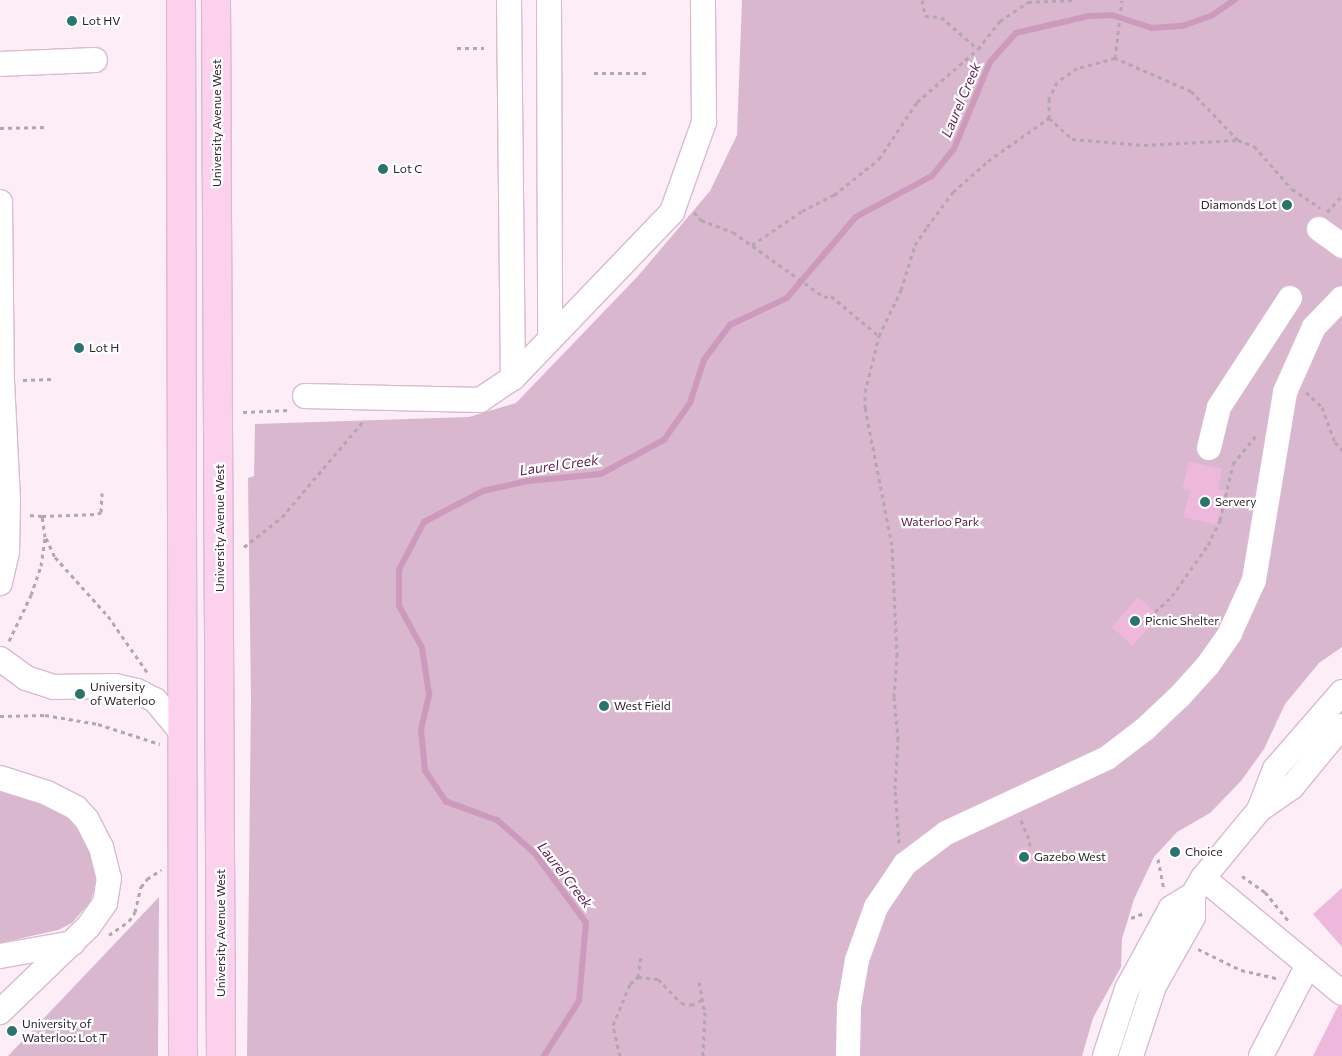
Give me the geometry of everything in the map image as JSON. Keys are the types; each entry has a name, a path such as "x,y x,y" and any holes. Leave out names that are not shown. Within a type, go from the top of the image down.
{"main road":[{"path":"181,0 174,740 183,1056"},
{"name":"University Avenue West","path":"216,0 221,1056"}],"street":[{"path":"509,0 513,378"},
{"path":"549,0 550,339"},
{"path":"305,396 480,400 513,378 672,212 704,122 703,0"},
{"path":"0,64 95,60"},
{"path":"0,202 3,457 8,501 7,552 0,583"},
{"path":"1322,221 1342,246"},
{"path":"1209,448 1219,407 1290,298"},
{"path":"848,1056 849,1006 857,960 876,907 890,884 924,846 1014,801 1107,758 1145,729 1208,664 1230,633 1254,580 1290,378 1314,328 1342,298"},
{"path":"0,659 39,684 66,688 115,686 138,690 155,700 174,740"},
{"path":"1259,810 1275,769 1342,692"},
{"path":"1104,1056 1128,989 1171,908 1198,886 1259,810 1292,787 1342,726"},
{"path":"0,778 61,800 76,808 87,820 104,856 109,878 105,903 82,934 32,978 0,1012"},
{"path":"1198,886 1308,965 1342,994"},
{"path":"1131,1056 1154,986 1193,917 1198,886"},
{"path":"0,956 82,934"},
{"path":"1261,1056 1308,965"}],"path":[{"path":"922,0 925,16 941,17 978,48"},
{"path":"752,245 802,211 834,195 879,158 917,102 978,48 1000,21 1028,2 1073,0"},
{"path":"1115,58 1122,0"},
{"path":"457,48 484,48"},
{"path":"1238,140 1190,91 1115,58 1077,68 1057,82 1049,99 1049,118 1072,139 1144,145 1238,140 1254,146 1322,221"},
{"path":"594,74 646,73"},
{"path":"905,845 900,851 894,790 898,740 894,697 897,656 892,545 865,408 865,392 879,336 901,290 915,245 953,192 988,161 1049,118"},
{"path":"0,128 48,127"},
{"path":"678,196 701,220 733,232 824,297 831,296 879,336"},
{"path":"1290,378 1322,407 1336,442 1342,450"},
{"path":"30,380 52,379"},
{"path":"244,546 282,517 333,453 371,413"},
{"path":"1155,612 1172,596 1208,545 1220,520 1233,464 1260,433 1281,420"},
{"path":"8,501 25,515 98,514 101,512 102,493"},
{"path":"0,659 31,595 41,566 45,537 42,516"},
{"path":"45,537 55,558 108,616 152,679"},
{"path":"0,716 45,715 174,740"},
{"path":"1014,801 1029,838 1029,850"},
{"path":"82,934 108,936 120,930 135,912 141,887 156,872 166,869"},
{"path":"1193,947 1241,970 1287,981"},
{"path":"620,1056 613,1025 630,984 638,977 641,956"},
{"path":"638,977 658,979 681,1003 691,1005 704,999"},
{"path":"699,982 704,999 703,1056"}],"green space":[{"name":"Waterloo Park","path":"742,0 1342,0 1342,647 1319,663 1285,704 1264,749 1241,781 1210,813 1177,832 1154,857 1134,899 1122,939 1121,967 1093,1018 1082,1056 247,1056 251,698 248,478 254,476 255,424 469,417 516,403 638,276 710,191 737,135"},
{"path":"0,786 42,799 83,827 99,876 90,902 72,923 58,930 0,943"},
{"path":"159,897 158,1056 8,1056"}],"building":[{"name":"Servery","path":"1189,461 1222,469 1218,489 1225,491 1217,525 1183,517 1190,491 1182,489"},
{"name":"Picnic Shelter","path":"1138,597 1159,615 1133,646 1112,627"},
{"name":"Gazebo West","path":"1025,847 1033,853 1032,863 1023,868 1014,862 1015,851"},
{"path":"1342,888 1342,947 1313,914"},
{"path":"1338,1006 1342,1006 1342,1056 1313,1056"}],"waterway":[{"name":"Laurel Creek","path":"544,1056 579,1001 586,923 535,854 498,821 446,802 425,771 421,730 429,694 422,648 399,606 399,570 424,522 483,491 528,481 601,474 664,440 690,403 704,360 730,325 787,298 856,217 932,176 954,149 990,62 1016,33 1089,16 1112,15 1152,28 1183,26 1211,16 1235,0"}],"place":[{"name":"Lot HV","path":"72,21"},
{"name":"Lot C","path":"383,169"},
{"name":"Diamonds Lot","path":"1287,205"},
{"name":"Lot H","path":"79,348"},
{"name":"Servery","path":"1205,502"},
{"name":"Picnic Shelter","path":"1135,621"},
{"name":"University of Waterloo","path":"80,694"},
{"name":"West Field","path":"604,706"},
{"name":"Choice","path":"1175,852"},
{"name":"Gazebo West","path":"1024,857"},
{"name":"University of Waterloo: Lot T","path":"12,1031"}]}
